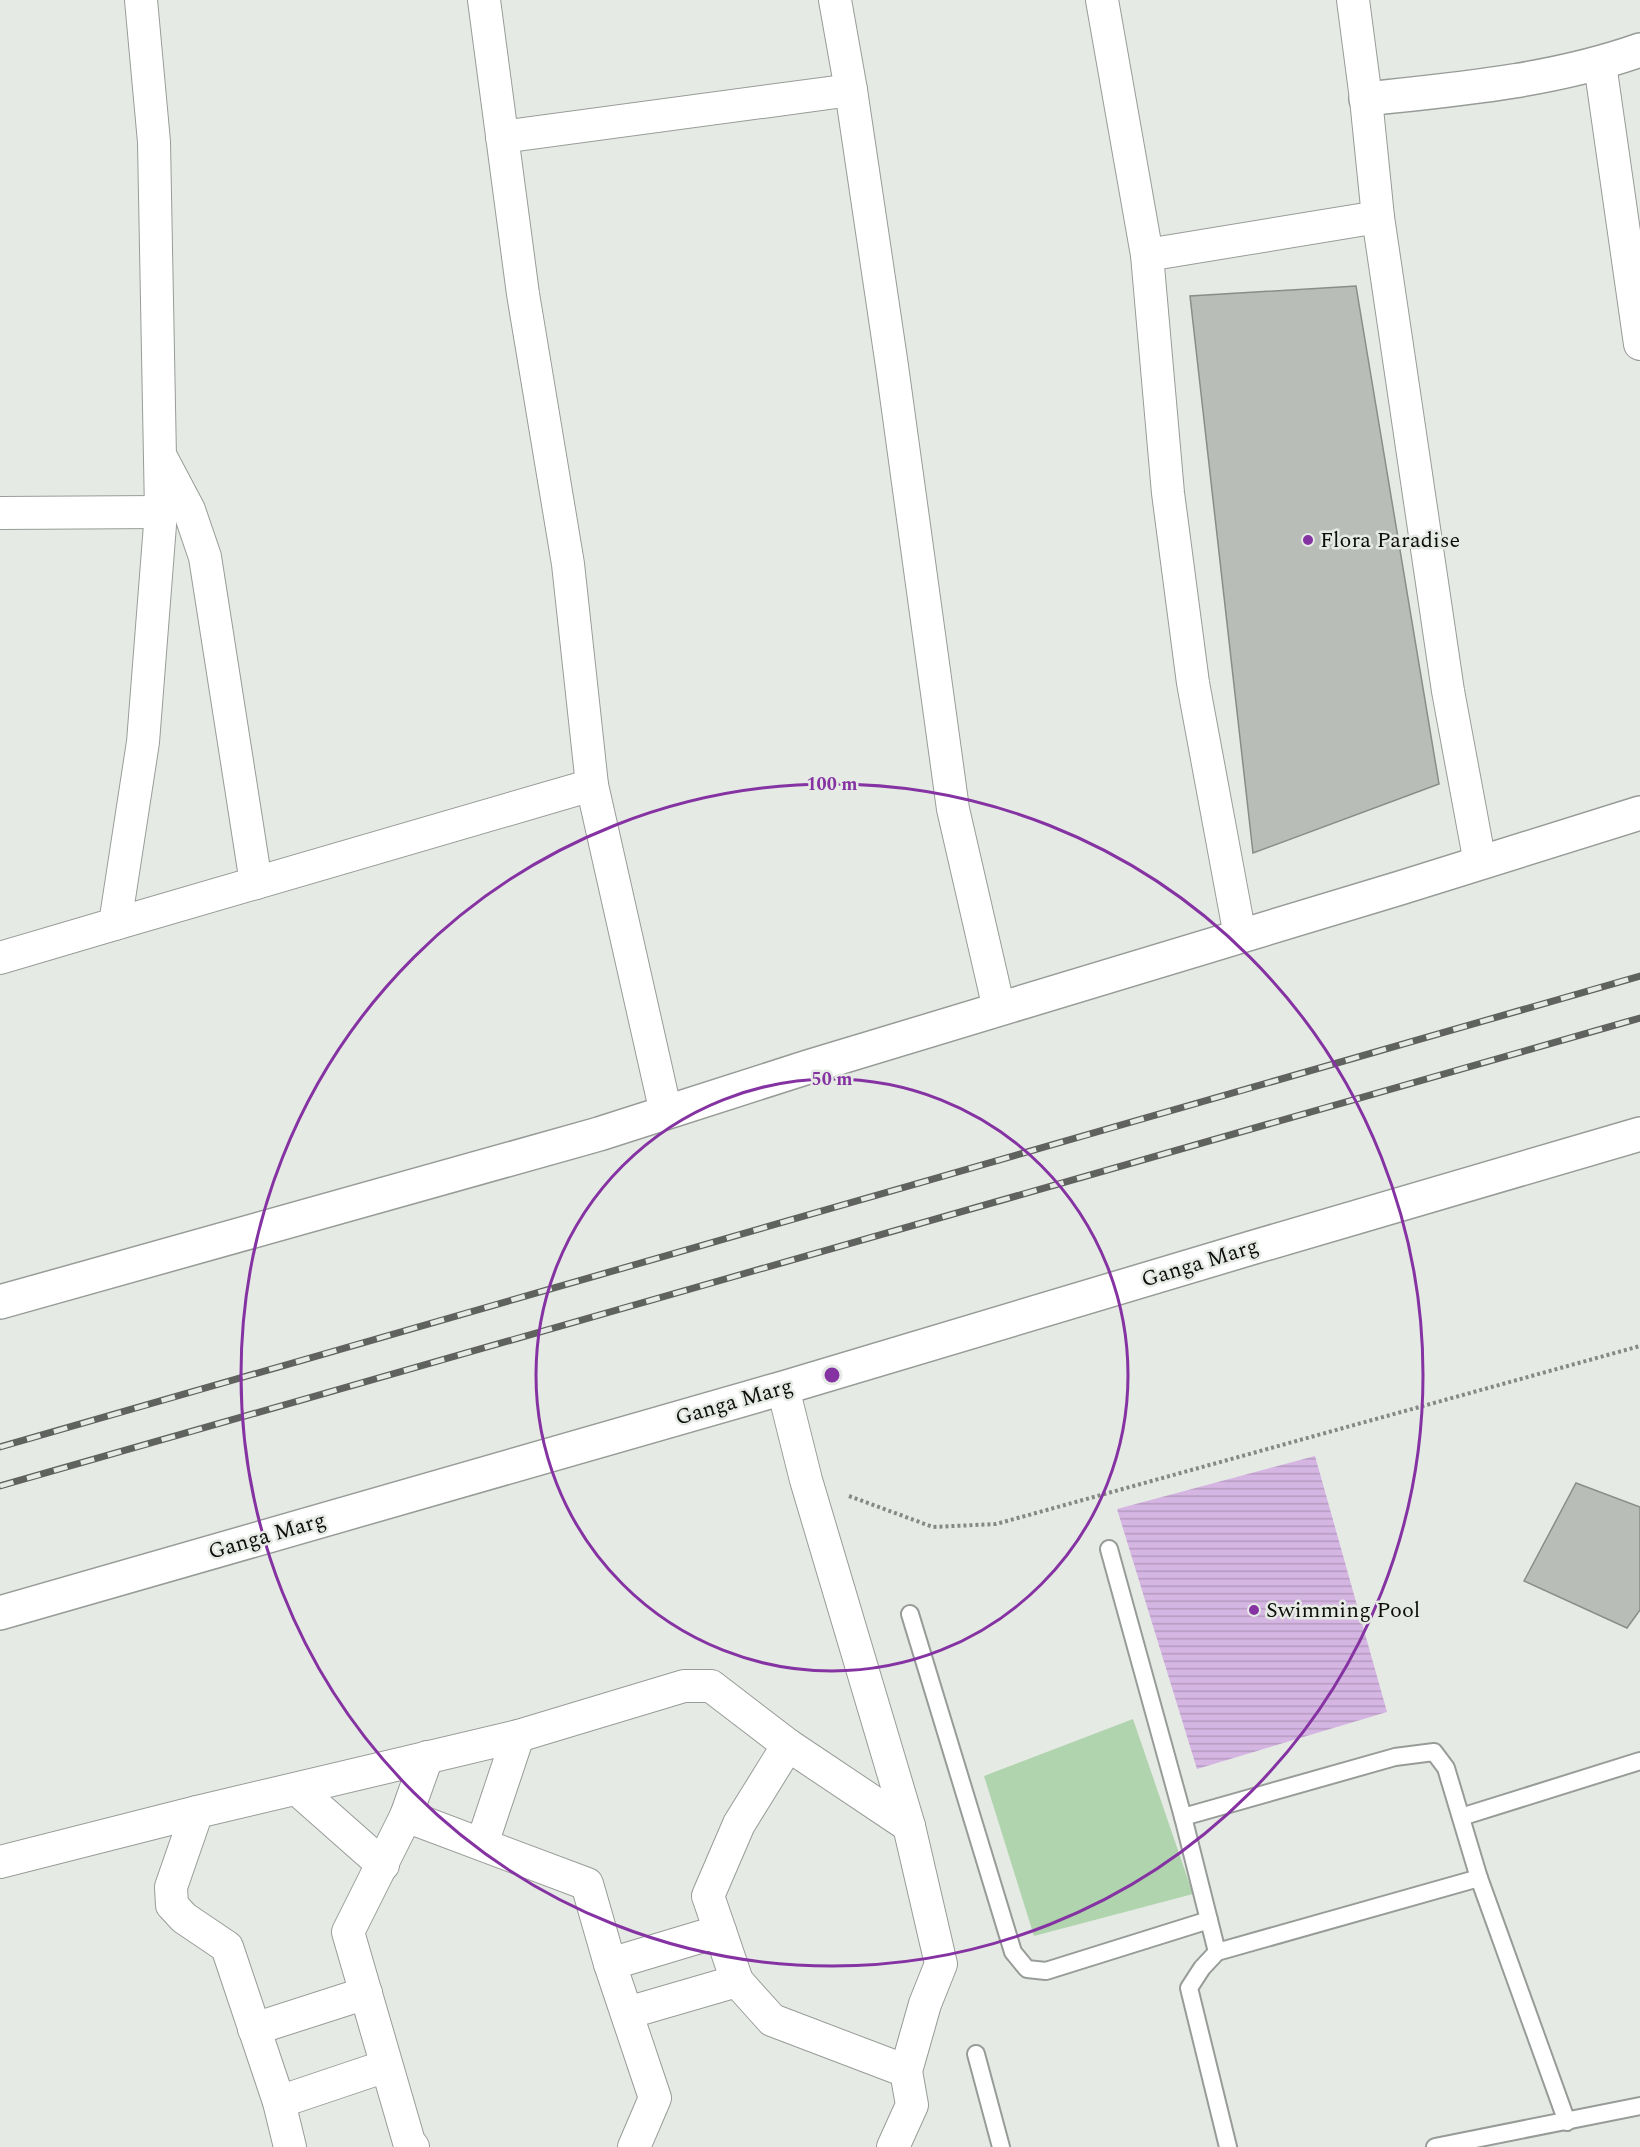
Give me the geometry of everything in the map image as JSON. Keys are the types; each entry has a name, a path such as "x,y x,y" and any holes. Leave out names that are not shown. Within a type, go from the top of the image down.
{"street":[{"path":"115,924 143,742 161,512 154,142 141,0"},
{"path":"484,0 523,294 567,564 592,785 666,1113"},
{"path":"835,0 851,90 892,366 953,809 999,1009"},
{"path":"1102,0 1147,255 1168,493 1193,683 1240,936"},
{"path":"1353,0 1366,99 1377,218 1448,691 1480,863"},
{"path":"1366,99 1489,86 1600,64 1640,50"},
{"path":"1600,64 1640,344"},
{"path":"502,137 851,90"},
{"path":"1147,255 1377,218"},
{"path":"160,454 189,510 205,557 256,883"},
{"path":"0,513 161,512"},
{"path":"0,958 592,785"},
{"path":"0,1302 599,1134 808,1066 1640,813"},
{"name":"Ganga Marg","path":"0,1613 783,1388 1228,1254 1640,1134"},
{"path":"783,1388 806,1480 909,1826 941,1964 925,2004 906,2071 912,2105 893,2147"},
{"path":"0,1862 197,1812 518,1736 684,1686 711,1686 788,1745 909,1826"},
{"path":"482,1844 518,1736"},
{"path":"788,1745 739,1824 708,1896 737,1981 772,2020 906,2071"},
{"path":"413,2147 409,2142 348,1932 406,1816 427,1757"},
{"path":"297,1789 383,1866"},
{"path":"197,1812 171,1887 172,1905 184,1918 227,1947 279,2102 290,2147"},
{"path":"406,1816 587,1884 610,1964 655,2098 634,2147"},
{"path":"610,1964 720,1931"},
{"path":"627,2013 737,1981"},
{"path":"254,2029 366,1993"},
{"path":"279,2102 387,2066"}],"lane":[{"path":"1109,1549 1183,1817 1217,1952"},
{"path":"910,1614 1013,1952 1027,1969 1046,1971 1209,1920"},
{"path":"1183,1817 1395,1757 1434,1752 1446,1768 1479,1878 1567,2122"},
{"path":"1461,1817 1640,1761"},
{"path":"1228,2147 1189,1988 1202,1968 1217,1952 1479,1878"},
{"path":"976,2054 1001,2147"},
{"path":"1435,2147 1640,2106"}],"path":[{"path":"806,1480 933,1527 996,1524 1640,1346"}],"green space":[{"path":"1133,1719 1193,1894 1034,1936 984,1776"}],"shaded area":[{"name":"Swimming Pool","path":"1315,1456 1387,1712 1197,1769 1117,1509"}],"building":[{"name":"Flora Paradise","path":"1356,286 1439,784 1253,853 1190,296"},
{"path":"1576,1483 1640,1507 1640,1610 1627,1628 1524,1581"}],"railway":[{"path":"0,1447 1640,976"},
{"path":"0,1486 1640,1018"}],"place":[{"name":"Flora Paradise","path":"1308,540"},
{"name":"Swimming Pool","path":"1254,1610"}]}
